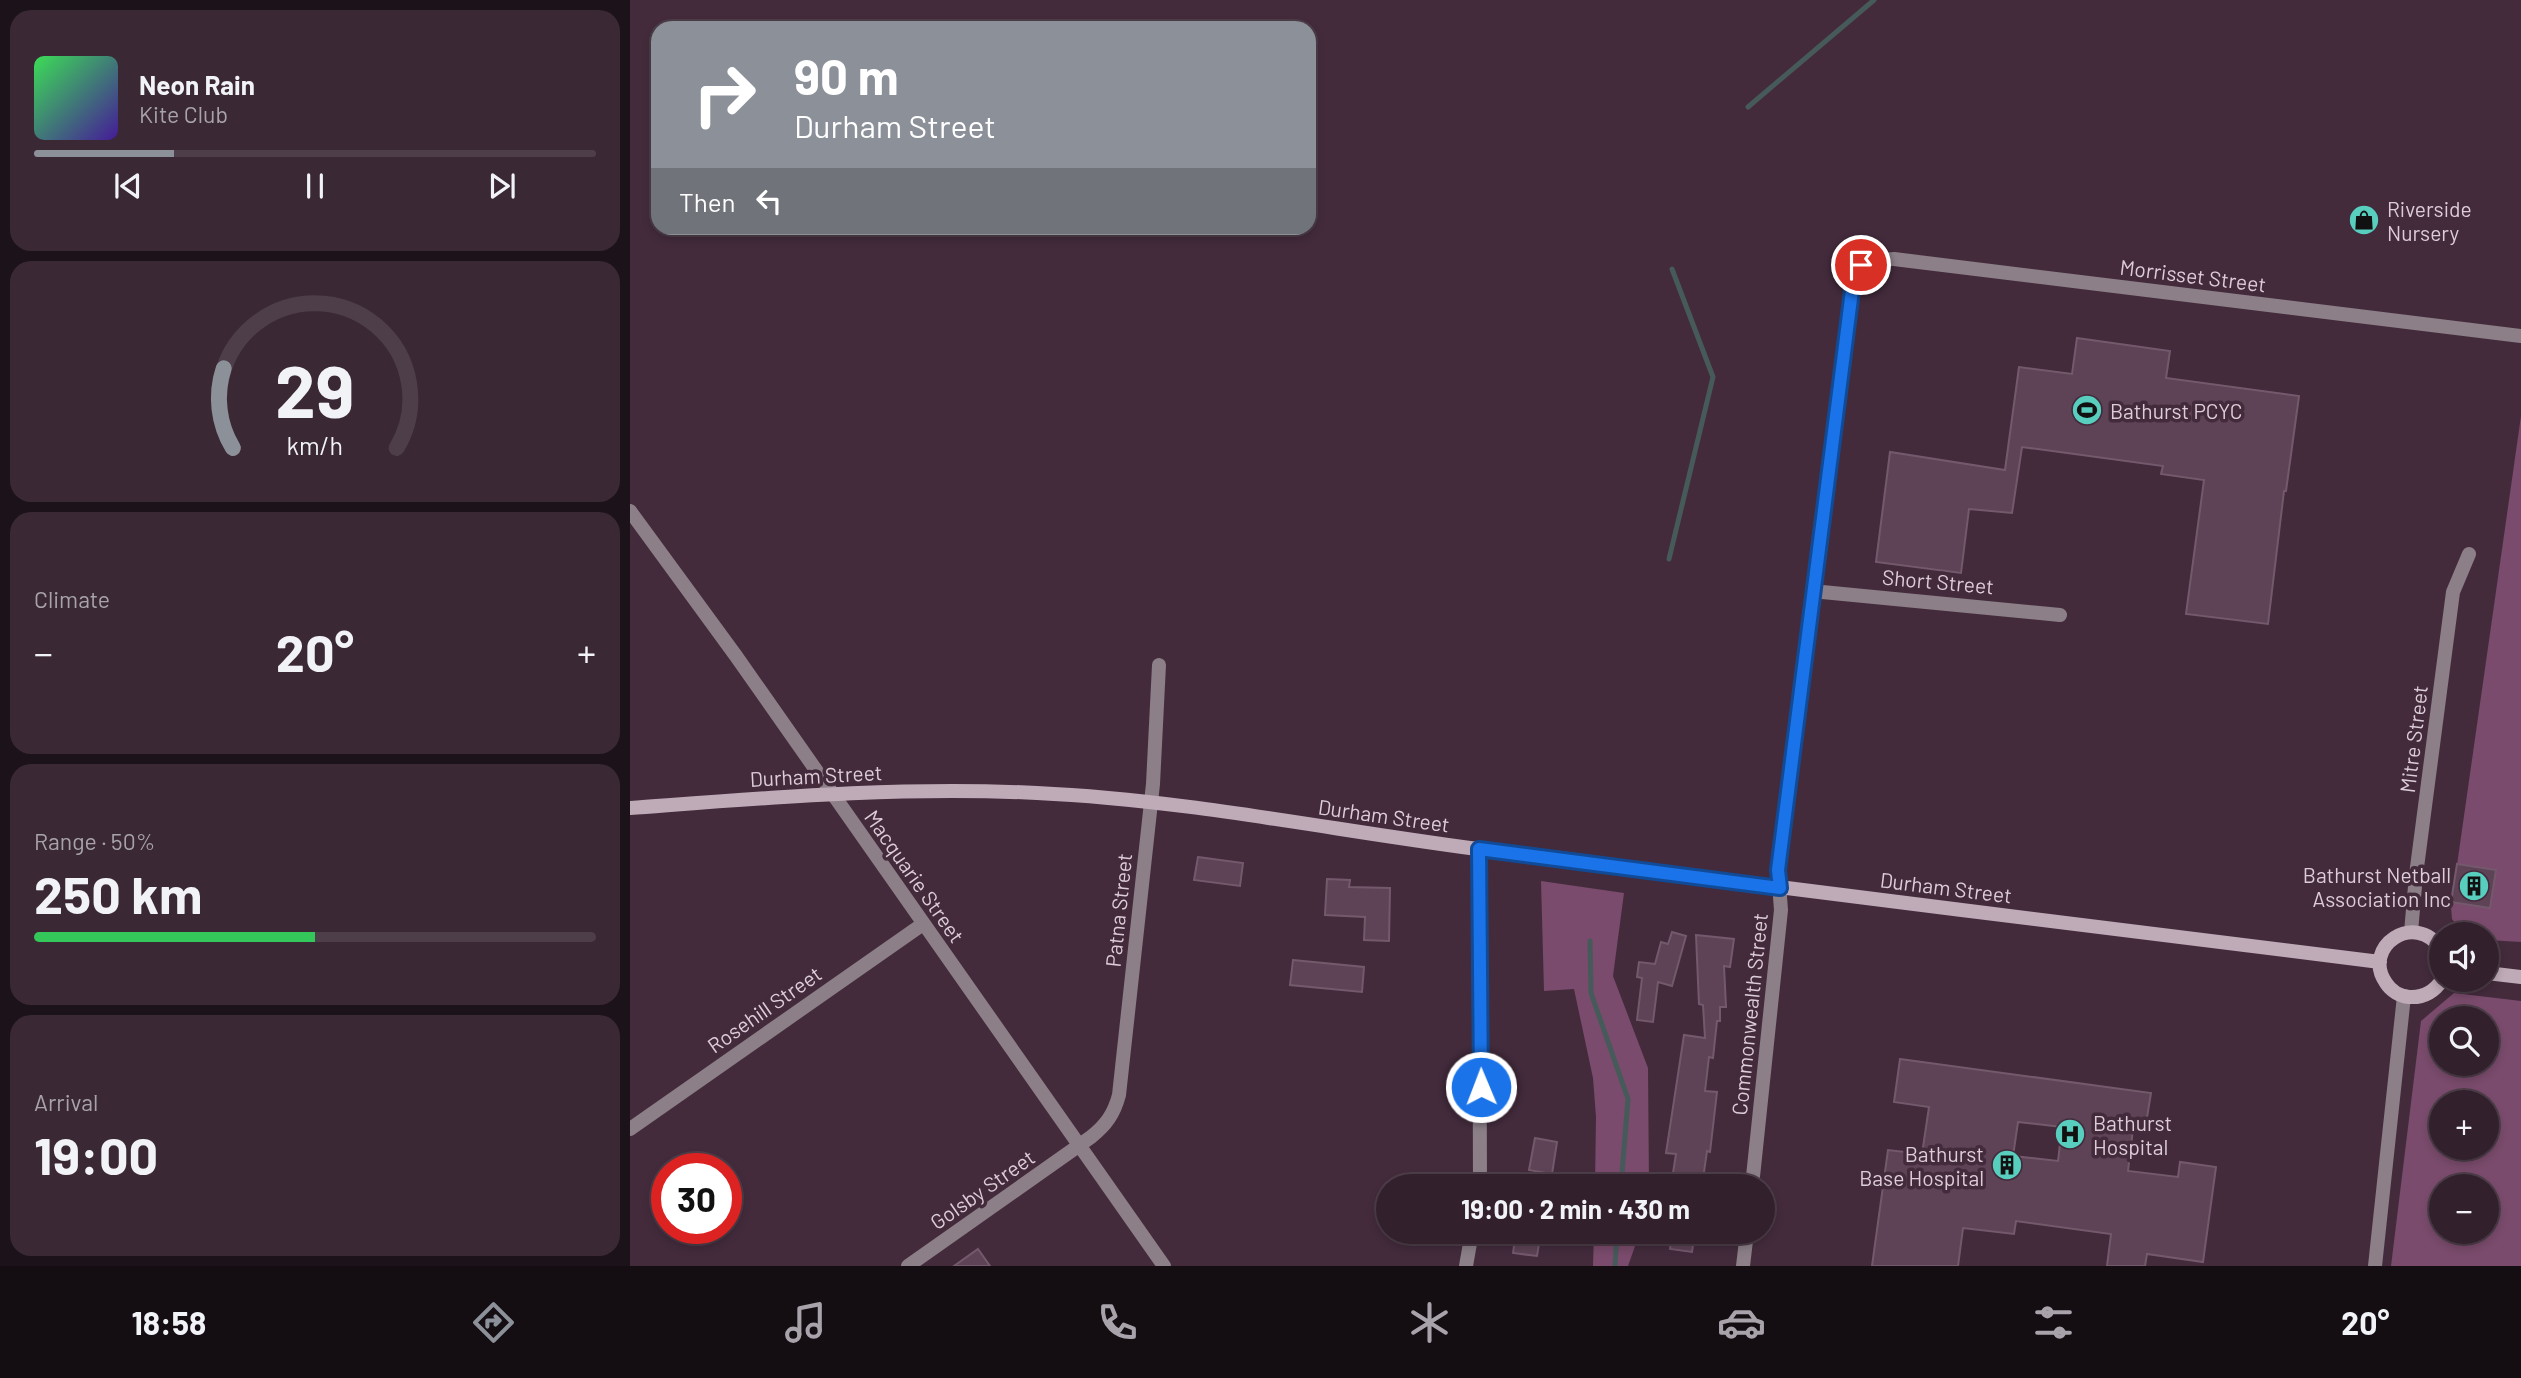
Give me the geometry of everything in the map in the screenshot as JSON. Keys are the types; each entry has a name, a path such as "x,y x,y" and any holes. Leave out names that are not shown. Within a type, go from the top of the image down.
{"main road":[{"name":"Durham Street","path":"630,808 831,793 938,790 1039,793 1151,803 1780,888 2380,962"},
{"path":"2429,937 2411,932 2394,938 2382,953 2380,962 2383,979 2389,987 2404,996 2422,996 2430,992"},
{"path":"2499,974 2521,977"}],"street":[{"name":"Morrisset Street","path":"1861,265 1894,259 2521,336"},
{"name":"Commonwealth Street","path":"1753,1174 1781,910 1778,870 1854,275 1861,265"},
{"name":"Macquarie Street","path":"630,511 736,656 1164,1266"},
{"name":"Mitre Street","path":"2411,932 2453,592 2469,554"},
{"name":"Short Street","path":"1812,591 2060,615"},
{"name":"Patna Street","path":"1080,1145 1108,1122 1119,1095 1151,803 1159,665"},
{"path":"1479,849 1480,1174"},
{"name":"Rosehill Street","path":"630,1129 923,924"},
{"path":"2375,1266 2404,996"},
{"name":"Golsby Street","path":"908,1266 1080,1145"},
{"path":"1466,1266 1470,1244"},
{"path":"1743,1266 1746,1244"}],"shaded area":[{"path":"2521,416 2521,942 2499,941 2499,922 2454,922 2451,907"},
{"path":"1541,881 1624,893 1613,976 1648,1068 1649,1174 1595,1174 1596,1117 1593,1078 1574,989 1544,991"},
{"path":"2454,993 2521,1001 2521,1266 2391,1266 2421,1021 2429,1014 2429,1076 2499,1076 2499,1006 2439,1006"},
{"path":"1594,1244 1636,1244 1628,1266 1593,1266"}],"building":[{"path":"2077,338 2170,351 2166,378 2299,396 2268,624 2186,614 2204,480 2161,474 2163,466 2022,447 2012,513 1969,509 1961,573 1876,562 1890,452 2005,470 2019,367 2072,374"},
{"path":"1198,857 1243,863 1240,886 1194,880"},
{"name":"Bathurst Netball Association Inc","path":"2457,864 2496,870 2490,908 2451,902"},
{"path":"1327,879 1350,880 1349,887 1390,888 1389,941 1364,940 1365,917 1325,915"},
{"path":"1672,932 1686,936 1672,986 1658,982 1653,1022 1637,1020 1642,978 1637,977 1639,962 1655,964 1661,942 1668,944"},
{"path":"1696,935 1734,939 1730,967 1724,966 1726,1007 1720,1007 1720,1021 1717,1021 1713,1058 1709,1057 1705,1091 1717,1092 1710,1152 1707,1151 1704,1174 1673,1174 1676,1154 1666,1153 1684,1035 1705,1038 1703,1005 1699,1004"},
{"path":"1293,960 1364,967 1362,992 1290,985"},
{"name":"Bathurst Base Hospital","path":"1900,1059 2151,1093 2145,1130 2133,1129 2128,1171 2178,1177 2180,1162 2216,1167 2203,1262 2147,1254 2145,1266 2107,1266 2111,1234 2016,1221 2014,1234 1963,1228 1958,1266 1872,1266 1888,1150 1922,1154 1929,1107 1894,1102","holes":["2018,1122 2062,1127 2058,1161 2013,1156"]},
{"path":"1535,1138 1557,1142 1552,1174 1529,1170"},
{"path":"1514,1244 1539,1244 1537,1256 1513,1253"},
{"path":"1671,1244 1693,1244 1692,1252 1670,1249"},
{"path":"978,1249 990,1266 954,1266"}],"waterway":[{"path":"1748,107 1874,0"},
{"path":"1669,559 1713,377 1672,269"},
{"path":"1590,941 1591,993 1628,1099 1622,1174"},
{"path":"1615,1266 1616,1244"}],"place":[{"name":"Riverside Nursery","path":"2364,220"},
{"name":"Bathurst PCYC","path":"2087,410"},
{"name":"Bathurst Netball Association Inc","path":"2474,886"},
{"name":"Bathurst Hospital","path":"2070,1134"},
{"name":"Bathurst Base Hospital","path":"2007,1165"}],"route":[{"path":"1481,1087 1479,849 1780,888 1778,870 1812,591 1837,419 1854,275 1861,265"}]}
